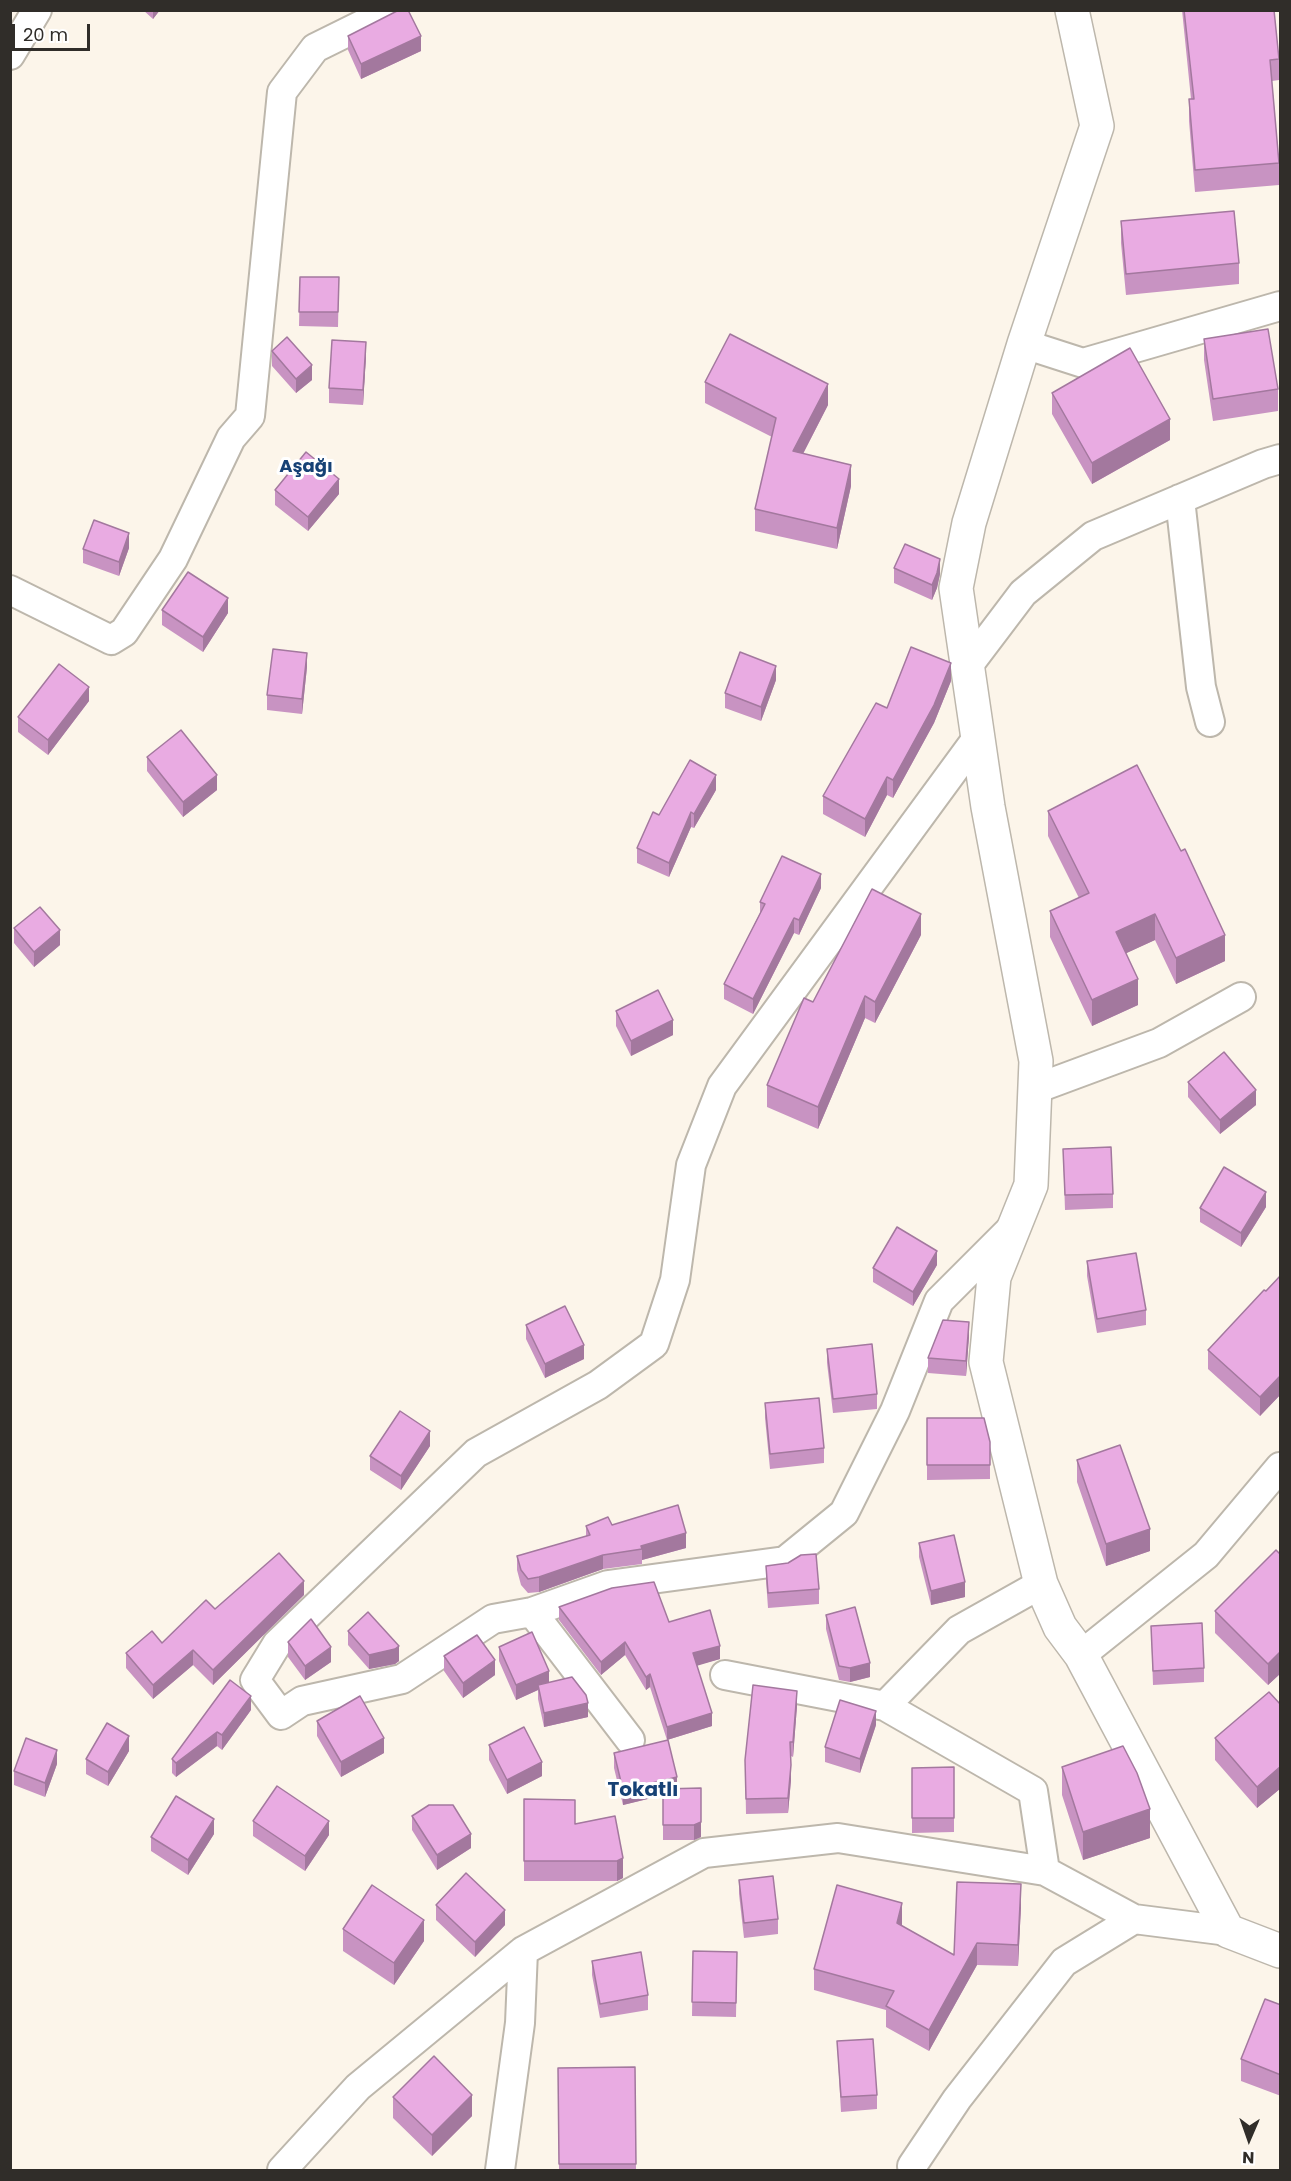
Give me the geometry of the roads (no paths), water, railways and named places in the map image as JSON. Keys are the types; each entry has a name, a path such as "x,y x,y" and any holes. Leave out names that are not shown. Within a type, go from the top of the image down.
{"street":[{"path":"10,55 37,10"},
{"path":"10,590 111,640 124,632 173,559 231,438 250,416 282,92 315,48 392,10"},
{"path":"1072,10 1097,126 1024,344 969,523 956,588 988,807 1036,1061 1031,1185 994,1277 986,1362 1041,1584 1060,1627 1081,1655 1228,1931"},
{"path":"1024,344 1083,363 1281,306"},
{"path":"967,667 1023,593 1093,536 1263,464 1281,459"},
{"path":"1180,499 1201,687 1210,722"},
{"path":"978,737 722,1086 691,1165 675,1280 654,1344 598,1385 476,1453 277,1644 255,1680 281,1714 302,1701 402,1679 493,1619 532,1612 608,1585 785,1561 844,1513 895,1411 939,1301 1015,1226"},
{"path":"1035,1089 1159,1043 1241,997"},
{"path":"1081,1655 1206,1556 1281,1467"},
{"path":"885,1706 959,1630 1041,1584"},
{"path":"532,1612 630,1740"},
{"path":"724,1675 885,1706 1033,1791 1045,1870"},
{"path":"282,2170 358,2087 523,1951 704,1853 838,1838 1045,1870 1134,1919 1228,1931 1281,1951"},
{"path":"913,2170 912,2166 957,2099 1064,1962 1134,1919"},
{"path":"500,2170 520,2023 523,1951"}],"district":[{"name":"Aşağı","path":"306,467"},
{"name":"Tokatlı","path":"643,1791"}]}
